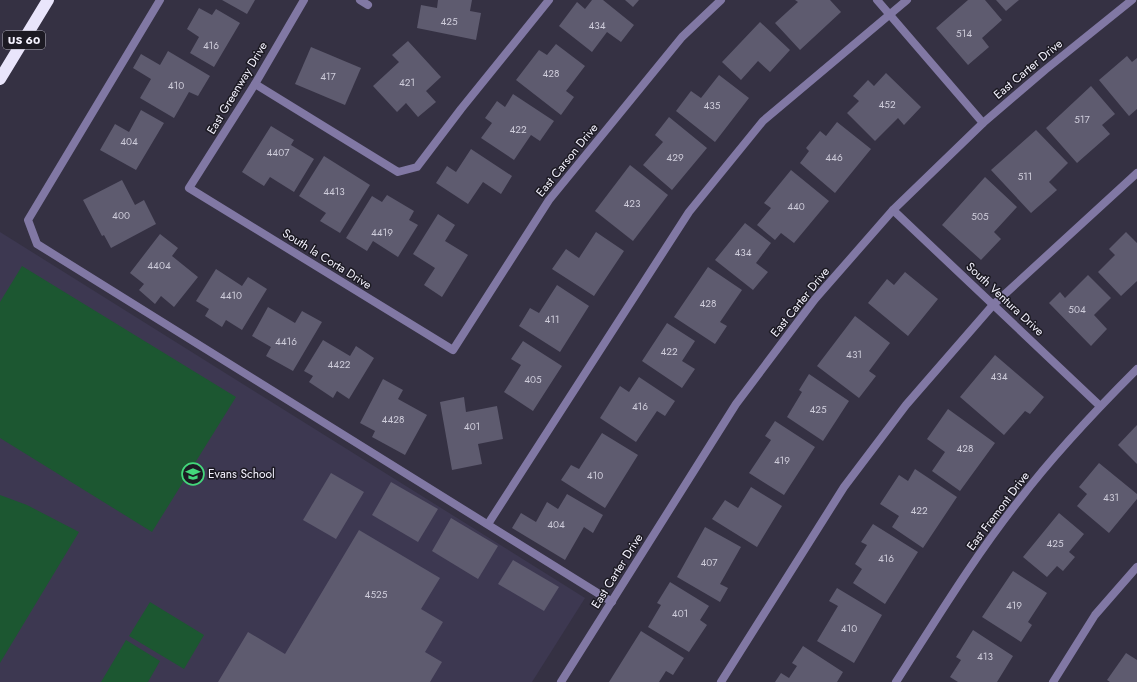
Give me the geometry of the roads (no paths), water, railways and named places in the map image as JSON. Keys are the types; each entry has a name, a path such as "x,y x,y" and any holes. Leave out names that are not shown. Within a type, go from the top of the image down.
{"highway":[{"name":"US 60","path":"0,79 48,0"}],"street":[{"path":"160,0 28,220 37,244 612,602"},
{"name":"East Greenway Drive","path":"189,188 255,84 304,0"},
{"path":"360,0 368,5"},
{"path":"255,84 398,172 417,167 461,109 549,0"},
{"name":"East Carson Drive","path":"453,350 549,200 682,37 721,0"},
{"path":"877,0 983,123"},
{"path":"488,524 689,212 763,121 907,0"},
{"name":"East Carter Drive","path":"561,682 736,404 815,300 893,210 983,123 1045,70 1132,0"},
{"path":"721,682 844,487 906,405 993,305 1137,173"},
{"name":"South la Corta Drive","path":"189,188 453,350"},
{"name":"South Ventura Drive","path":"893,210 1100,406"},
{"name":"East Fremont Drive","path":"896,682 946,604 1020,499 1100,406 1137,369"},
{"path":"1053,682 1095,615 1137,567"}],"place":[{"name":"Evans School","path":"193,474"}]}
